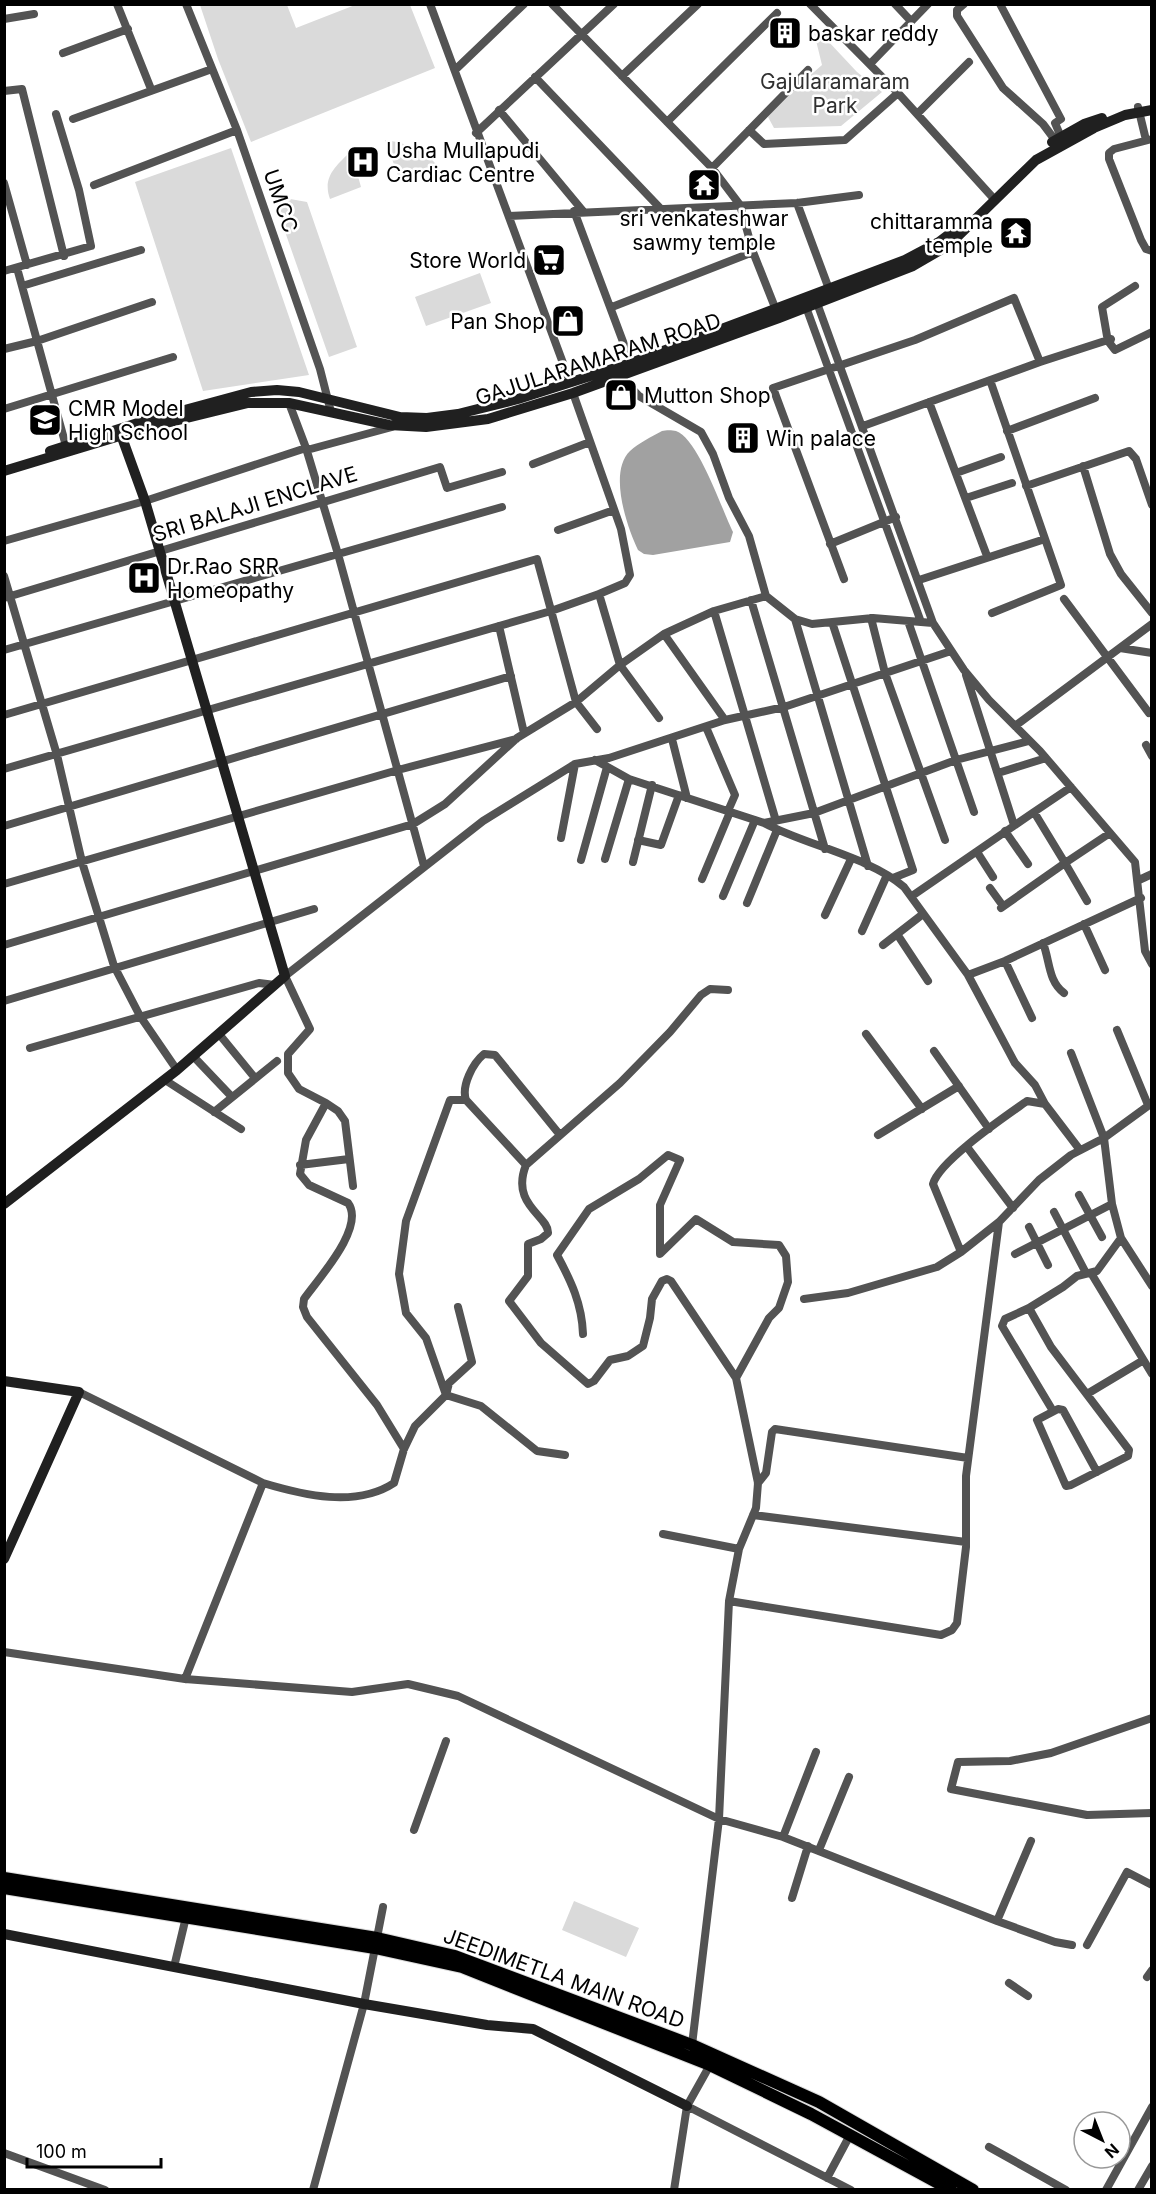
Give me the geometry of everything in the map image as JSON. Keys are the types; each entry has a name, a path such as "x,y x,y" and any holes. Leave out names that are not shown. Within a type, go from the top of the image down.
{"main road":[{"name":"GAJULARAMARAM ROAD","path":"4,465 121,432 222,408 265,402 289,403 395,426 426,427 488,419 905,260 939,242 967,221 1036,160 1067,141 1152,104"},
{"name":"GAJULARAMARAM ROAD","path":"4,471 251,392 277,390 329,398 379,413 427,418 620,376 817,303 904,269 938,252 966,230 1033,154 1084,124 1138,110 1152,110"},
{"path":"4,1204 165,1080 285,976 145,501 121,432"},
{"path":"4,1382 79,1392 4,1559"},
{"name":"JEEDIMETLA MAIN ROAD","path":"4,1878 455,1956 692,2045 819,2102 973,2190"},
{"name":"JEEDIMETLA MAIN ROAD","path":"4,1888 186,1917 376,1943 462,1967 710,2065 850,2135 951,2190"},
{"path":"4,1934 364,2004 488,2025 534,2029 687,2106"}],"street":[{"path":"117,4 151,89"},
{"name":"UMCC","path":"186,4 237,130 329,398 331,412"},
{"path":"4,769 551,611 625,583 630,575 614,510 572,387 430,4"},
{"path":"455,70 524,4"},
{"path":"552,4 712,168 740,205 753,252 776,310"},
{"path":"476,133 614,4"},
{"path":"622,76 698,4"},
{"path":"810,4 898,93 993,197"},
{"path":"895,4 910,20"},
{"path":"870,64 910,20 928,4"},
{"path":"964,4 957,10 957,16 998,82 1052,127 1058,139"},
{"path":"1000,4 1060,119 1052,127"},
{"path":"667,122 777,13"},
{"path":"4,19 34,14"},
{"path":"63,53 128,29"},
{"path":"917,114 969,62"},
{"path":"73,118 212,69"},
{"path":"712,168 808,70"},
{"path":"535,77 660,208"},
{"path":"4,91 22,89 64,256"},
{"path":"749,130 764,144 845,140 898,93"},
{"path":"499,110 579,211 631,363"},
{"path":"1138,110 1150,141 1114,149 1109,153 1109,159 1141,240 1146,249 1152,251"},
{"path":"4,271 64,256 91,246 92,241 56,114"},
{"path":"94,185 237,130"},
{"path":"4,183 27,265"},
{"path":"509,216 579,211 797,203 859,195"},
{"path":"797,203 829,290"},
{"path":"22,286 141,250"},
{"path":"612,307 753,252"},
{"path":"17,268 66,446"},
{"path":"1135,286 1102,307 1109,338 1115,350 1152,332"},
{"path":"844,579 773,388 937,332 1014,298 1040,362"},
{"path":"4,349 37,341 152,302"},
{"path":"817,303 933,623 964,670 1046,758 1135,862 1148,938 1145,951 1152,964"},
{"path":"806,307 921,622"},
{"path":"863,426 1109,338"},
{"path":"4,409 173,357"},
{"path":"620,376 639,396 701,432 713,454 729,498 749,536 766,596 795,620 812,624 871,618 933,623"},
{"path":"990,380 1061,585 992,613"},
{"path":"1007,430 1095,398"},
{"path":"929,402 987,556"},
{"path":"289,403 307,449 338,554 352,613 424,866"},
{"path":"4,541 145,501 307,449 395,426"},
{"path":"533,464 590,442"},
{"path":"1026,486 1129,451 1136,459 1151,502"},
{"path":"956,473 1001,457"},
{"path":"1083,466 1110,554 1121,574 1152,613"},
{"name":"SRI BALAJI ENCLAVE","path":"8,597 440,467 447,488 502,472"},
{"path":"966,498 1012,483"},
{"path":"4,650 502,507"},
{"path":"558,530 614,510"},
{"path":"830,544 896,517"},
{"path":"919,580 1045,539"},
{"path":"4,715 537,559 576,702 597,729"},
{"path":"4,576 8,597 26,644 57,754 82,862 114,966 140,1016 177,1070"},
{"path":"599,594 621,665 659,718"},
{"path":"4,945 254,873 413,824 445,804 521,736 576,702 664,634 714,611 766,596"},
{"path":"751,600 825,849"},
{"path":"1064,600 1149,713"},
{"path":"714,611 776,821"},
{"path":"871,618 885,673 945,840"},
{"path":"795,620 868,866"},
{"path":"909,621 974,812"},
{"path":"832,622 884,788 913,870 890,877 862,931"},
{"path":"1015,726 1152,624"},
{"path":"499,626 512,676 521,736"},
{"path":"664,634 725,720"},
{"path":"1120,648 1152,654"},
{"path":"352,1186 345,1121 338,1111 298,1089 288,1073 288,1054 310,1029 285,976 483,821 575,764 672,739 725,720 784,707 951,651"},
{"path":"964,670 1014,825"},
{"path":"4,826 512,676"},
{"path":"702,879 735,795 706,727"},
{"path":"4,884 521,736"},
{"path":"638,840 661,845 683,796 672,739"},
{"path":"764,824 814,813 956,760 990,749 1029,741"},
{"path":"1146,745 1152,756"},
{"path":"998,773 1046,758"},
{"path":"595,760 629,779 755,820 890,877 912,896 968,975 1015,1063 1035,1084 1045,1104 1080,1150"},
{"path":"561,838 575,764"},
{"path":"581,860 607,767"},
{"path":"605,859 629,779"},
{"path":"633,862 652,785"},
{"path":"912,896 1071,787"},
{"path":"1034,812 1087,901"},
{"path":"723,896 755,820"},
{"path":"747,903 777,830"},
{"path":"1005,831 1028,864"},
{"path":"990,888 1002,907 1110,833"},
{"path":"976,852 993,877"},
{"path":"825,915 851,860"},
{"path":"1139,880 1152,874"},
{"path":"968,975 1005,961 1141,898"},
{"path":"4,1001 114,966 271,924 314,909"},
{"path":"883,945 923,914"},
{"path":"1084,924 1106,970"},
{"path":"897,934 928,981"},
{"path":"1043,943 1051,965 1052,978 1056,987 1064,993"},
{"path":"1005,961 1032,1018"},
{"path":"30,1048 140,1016 192,1004 259,983 275,985"},
{"path":"692,2045 719,1819 729,1601 739,1549 753,1515 758,1483 736,1378 671,1281 667,1279 662,1281 652,1299 643,1346 628,1356 610,1360 594,1381 588,1384 541,1343 509,1301 526,1281 528,1244 541,1239 548,1233 546,1224 527,1205 523,1185 526,1165 620,1083 670,1032 701,995 710,989 728,990"},
{"path":"804,1299 848,1293 921,1273 961,1252 999,1222 1039,1180 1080,1150 1104,1138 1150,1104 1117,1030"},
{"path":"219,1034 255,1078"},
{"path":"867,1034 922,1108"},
{"path":"934,1051 989,1129"},
{"path":"1071,1053 1104,1138 1112,1204 1121,1238 1152,1286"},
{"path":"526,1165 466,1100 464,1086 479,1058 484,1054 495,1055 560,1136"},
{"path":"194,1056 232,1097"},
{"path":"214,1112 277,1061"},
{"path":"165,1080 242,1129"},
{"path":"878,1135 959,1086"},
{"path":"446,1395 426,1338 406,1312 399,1274 406,1221 428,1157 450,1100 466,1100"},
{"path":"961,1252 933,1184 937,1175 967,1147 1027,1101 1045,1104"},
{"path":"326,1103 306,1140 300,1165 303,1180 348,1203 352,1211 348,1236 304,1299 303,1307 307,1317 377,1405 404,1449"},
{"path":"967,1147 1013,1208"},
{"path":"583,1334 583,1315 573,1285 557,1255 589,1209 639,1179 668,1155 680,1160 660,1205 660,1254 696,1219 733,1242 779,1245 786,1256 788,1282 779,1308 769,1318 736,1378"},
{"path":"300,1165 349,1159"},
{"path":"1079,1195 1102,1237"},
{"path":"1016,1254 1112,1204"},
{"path":"1054,1212 1088,1273 1152,1374"},
{"path":"729,1601 947,1634 957,1623 966,1542 968,1458 999,1222"},
{"path":"1029,1227 1048,1265"},
{"path":"1053,1412 1002,1326 1005,1319 1029,1308 1064,1287 1077,1276 1099,1269 1121,1238"},
{"path":"79,1392 262,1483 327,1497 350,1498 382,1491 394,1483 404,1449 424,1414 446,1395 449,1383 472,1362 458,1307"},
{"path":"1029,1308 1051,1347 1130,1450 1128,1456 1071,1485 1064,1483 1036,1424 1038,1419 1063,1410 1096,1472"},
{"path":"1087,1394 1142,1361"},
{"path":"446,1395 481,1406 537,1451 564,1455"},
{"path":"758,1483 766,1473 772,1432 775,1429 968,1458"},
{"path":"185,1679 262,1483"},
{"path":"753,1515 966,1542"},
{"path":"663,1534 739,1549"},
{"path":"4,1652 185,1679 351,1692 408,1684 458,1696 719,1819 783,1837 819,1850 856,1868 997,1921 1055,1942 1072,1945"},
{"path":"1152,1718 1051,1753 1010,1761 958,1762 951,1789 1087,1815 1152,1813"},
{"path":"414,1830 446,1741"},
{"path":"783,1837 816,1752"},
{"path":"819,1850 849,1777"},
{"path":"997,1921 1031,1841"},
{"path":"792,1898 808,1846"},
{"path":"1087,1945 1127,1872 1152,1885"},
{"path":"313,2190 364,2004 383,1907"},
{"path":"174,1967 186,1917"},
{"path":"1009,1983 1028,1996"},
{"path":"674,2190 687,2106 710,2065"},
{"path":"687,2106 851,2190"},
{"path":"1106,2190 1152,2107"},
{"path":"827,2178 850,2135"},
{"path":"989,2147 1066,2190"},
{"path":"4,2153 105,2190"},
{"path":"1138,2190 1151,2168"}],"green space":[{"path":"200,5 287,5 296,28 355,5 410,5 435,68 251,142 218,59"},
{"name":"Gajularamaram Park","path":"812,24 857,72 882,92 841,126 774,128 768,117 783,99 822,65"},
{"path":"385,140 421,151 438,167 399,178"},
{"path":"231,148 309,375 203,391 135,182"},
{"path":"351,151 361,187 330,199 329,178"},
{"path":"279,197 307,202 357,347 329,357 283,226"},
{"path":"480,273 491,303 426,326 415,297"},
{"path":"574,1901 639,1928 626,1957 562,1930"}],"shaded area":[{"path":"662,431 676,431 684,436 701,460 733,532 730,542 653,555 644,554 638,550 625,514 620,472 630,451"}],"place":[{"name":"baskar reddy","path":"785,33"},
{"name":"Usha Mullapudi Cardiac Centre","path":"363,162"},
{"name":"sri venkateshwar sawmy temple","path":"704,185"},
{"name":"chittaramma temple","path":"1016,233"},
{"name":"Store World","path":"549,260"},
{"name":"Pan Shop","path":"568,321"},
{"name":"Mutton Shop","path":"621,395"},
{"name":"CMR Model High School","path":"45,420"},
{"name":"Win palace","path":"743,438"},
{"name":"Dr.Rao SRR Homeopathy","path":"144,578"}]}
